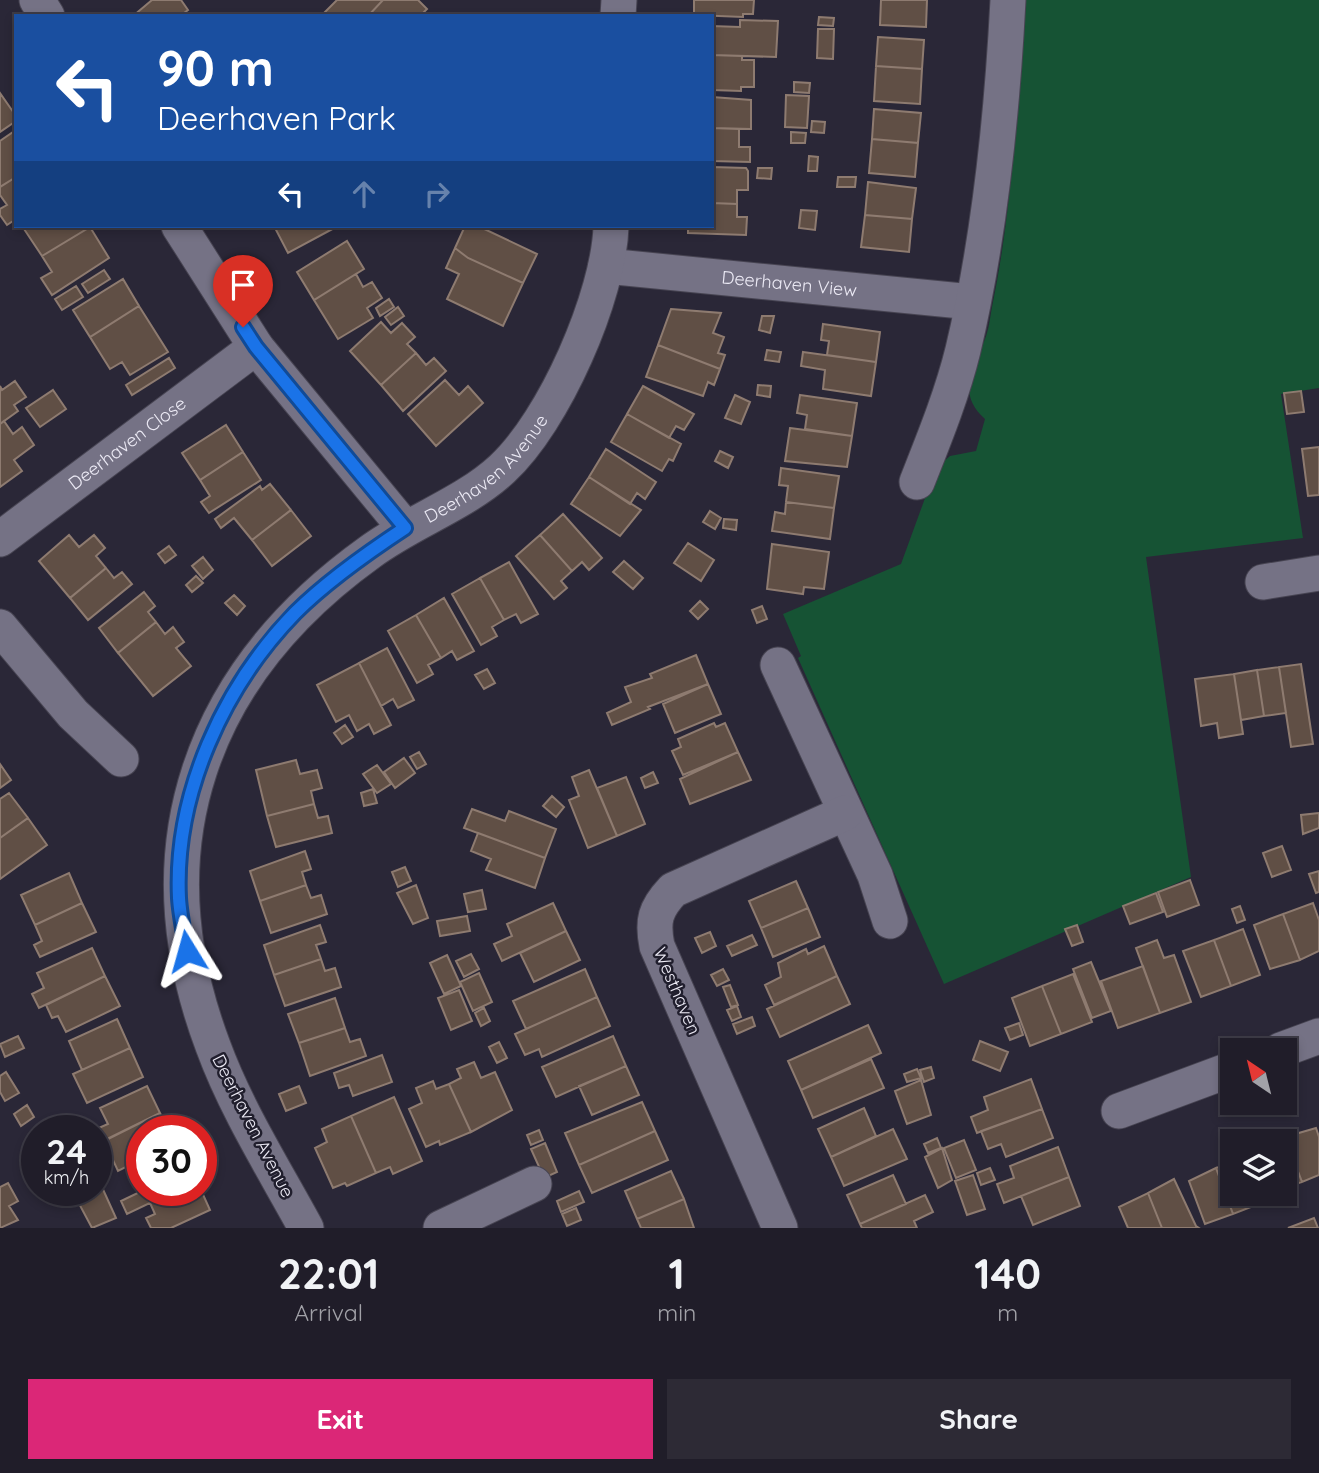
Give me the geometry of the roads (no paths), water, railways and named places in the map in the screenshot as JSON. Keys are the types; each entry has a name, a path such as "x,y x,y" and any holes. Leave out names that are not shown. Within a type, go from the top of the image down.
{"street":[{"path":"917,482 938,430 963,351 993,174 1008,0"},
{"path":"180,228 256,347 405,528"},
{"name":"Deerhaven Avenue","path":"306,1228 212,1045 187,951 179,898 181,850 205,749 259,654 296,612 370,551 472,491 502,468 530,437 565,377 591,314 606,265 611,228"},
{"name":"Deerhaven View","path":"606,265 972,302"},
{"name":"Deerhaven Close","path":"0,539 256,347"},
{"path":"1263,582 1319,573"},
{"path":"0,627 73,715 121,760"},
{"path":"778,665 875,875 890,921"},
{"name":"Westhaven","path":"780,1228 657,946 653,924 658,907 673,890 845,813"},
{"path":"1297,1044 1319,1036"},
{"path":"1119,1111 1220,1073"},
{"path":"441,1228 486,1218 534,1184"}]}
